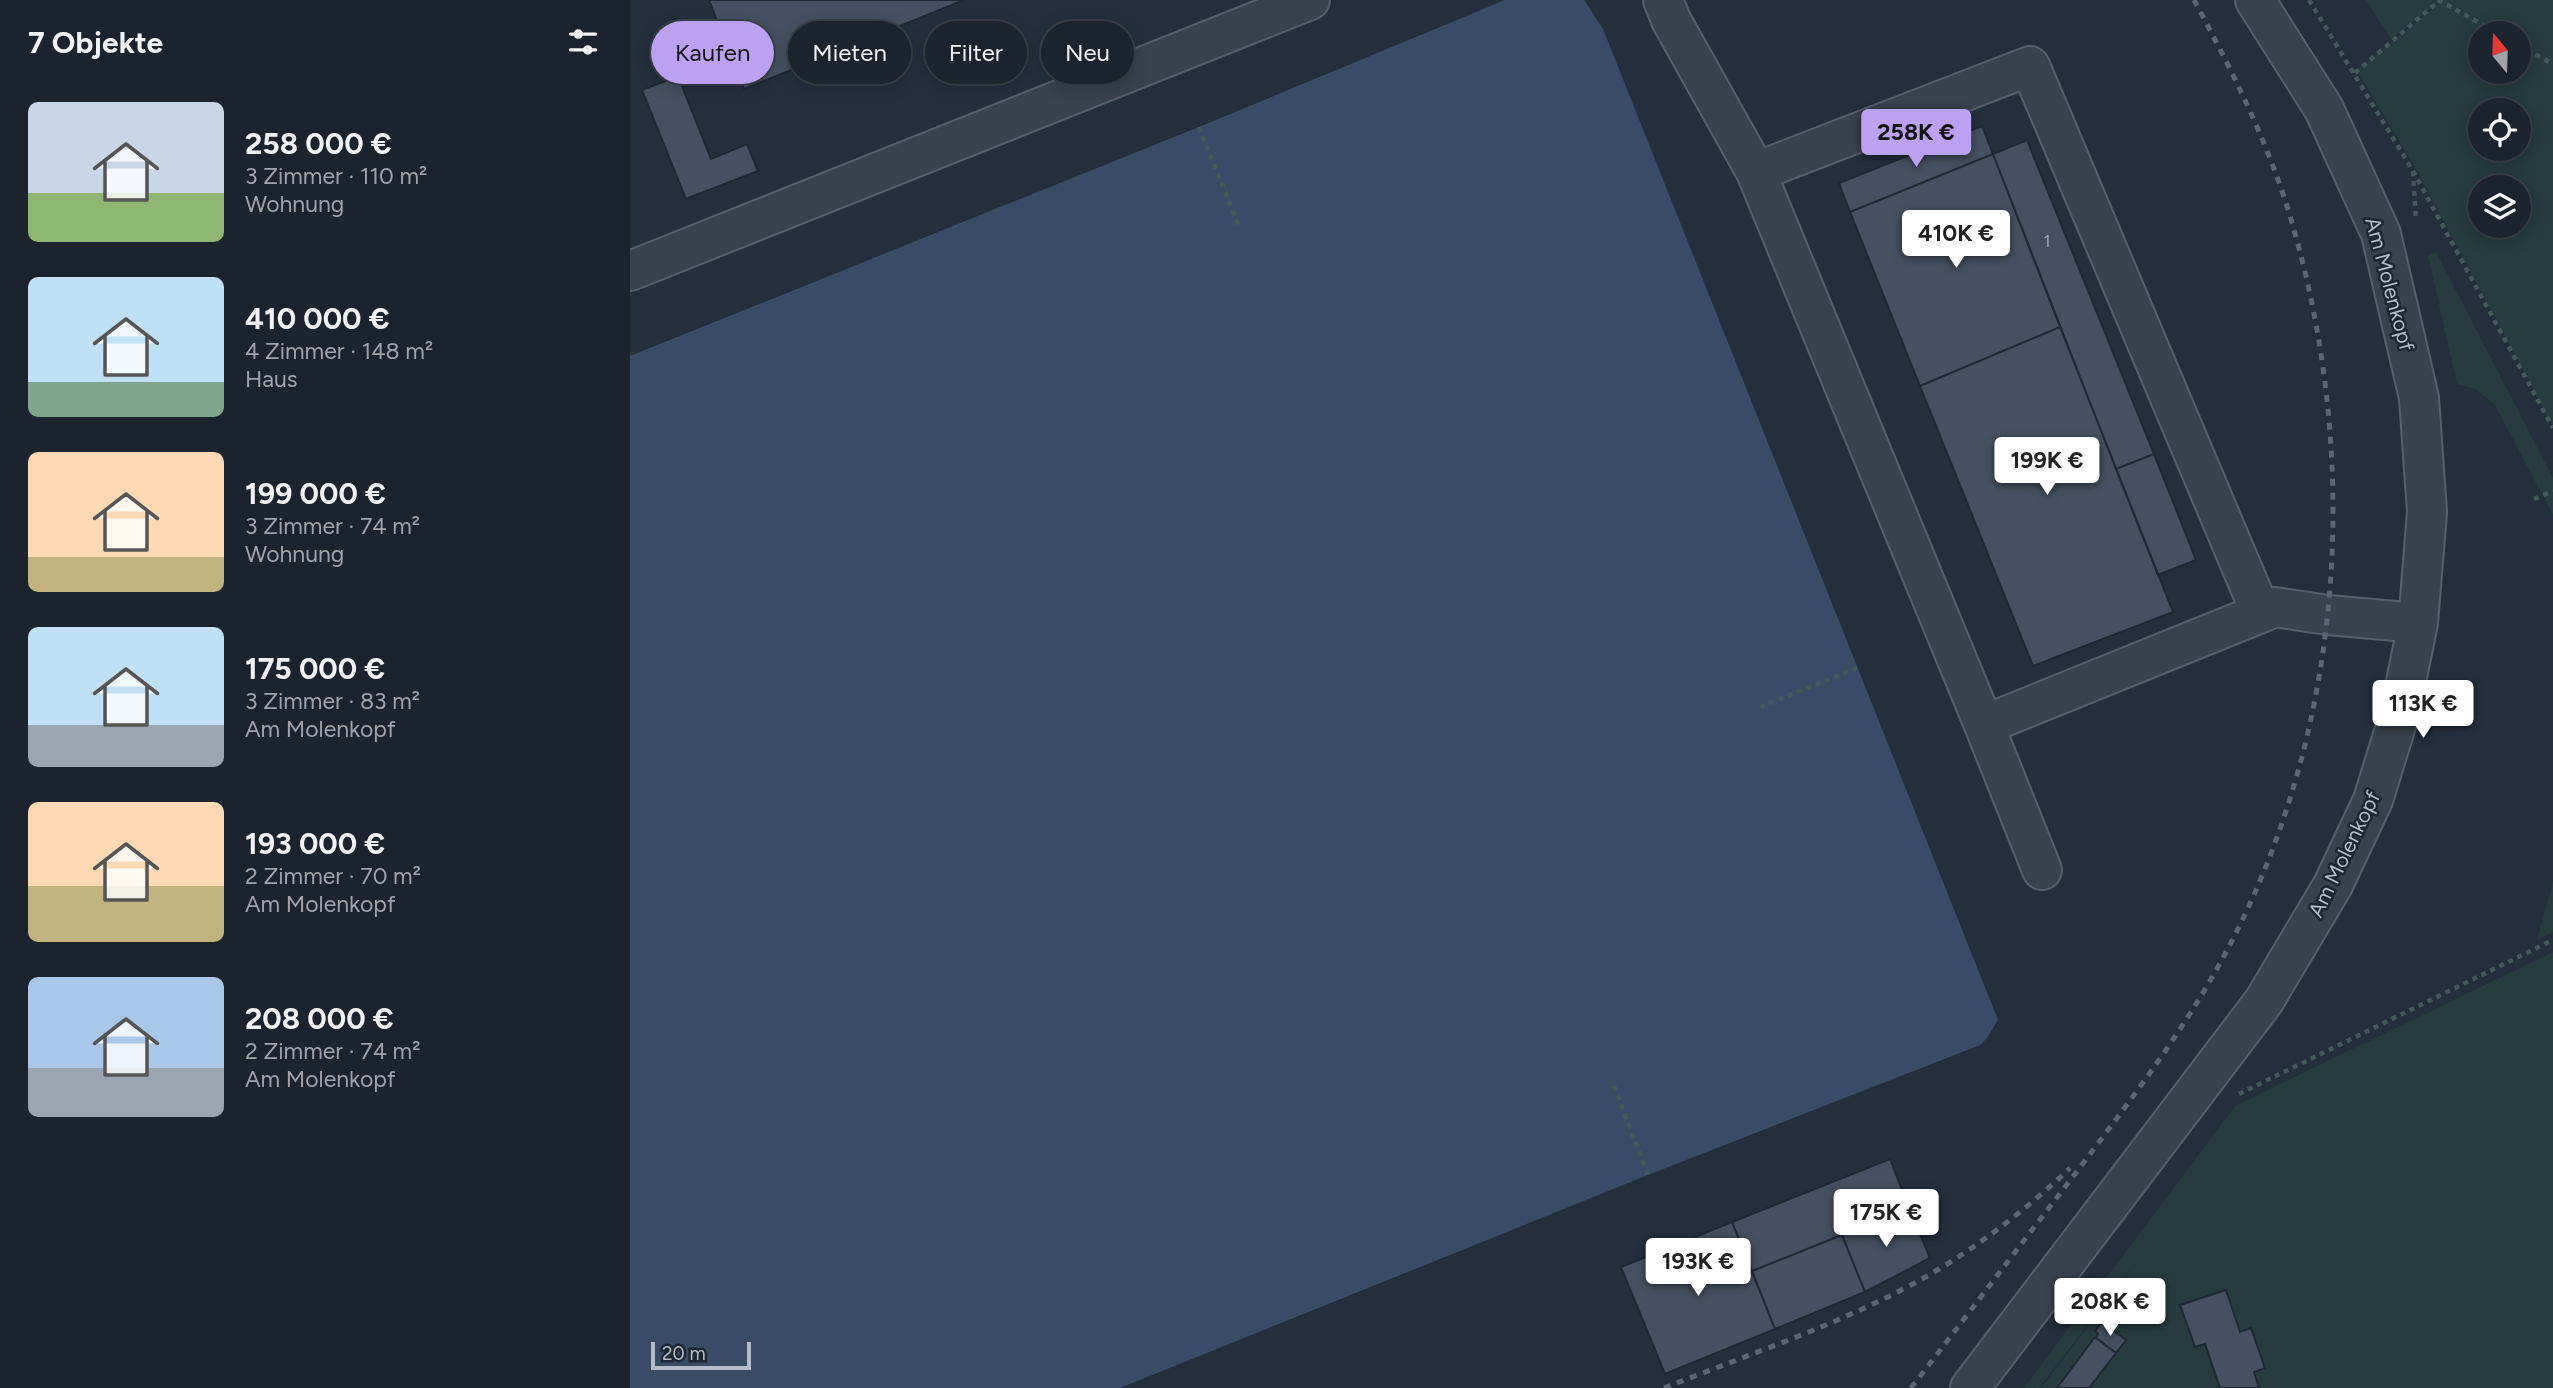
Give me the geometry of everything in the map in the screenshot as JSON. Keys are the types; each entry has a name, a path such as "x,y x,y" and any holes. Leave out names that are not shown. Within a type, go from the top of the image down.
{"street":[{"path":"630,271 1310,0"},
{"path":"1663,0 1671,20 1756,172 2042,870"},
{"name":"Am Molenkopf","path":"1970,1388 2264,1001 2333,885 2373,800 2399,716 2418,623 2427,512 2419,398 2381,234 2324,108 2255,0"},
{"path":"1756,172 2030,66 2261,613"},
{"path":"1984,724 2275,607 2418,623"}],"path":[{"path":"2309,0 2413,170 2553,428"},
{"path":"2355,73 2439,0 2477,21"},
{"path":"2531,52 2553,64"},
{"path":"1199,127 1239,226"},
{"path":"2413,170 2416,225"},
{"path":"2534,499 2553,491"},
{"path":"1760,707 1857,668"},
{"path":"2236,1095 2553,940"},
{"path":"1614,1086 1647,1175"}],"green space":[{"path":"2366,0 2442,0 2391,39"},
{"path":"2444,0 2553,0 2553,426 2417,171 2357,70"},
{"path":"2436,252 2553,478 2553,515 2495,405 2476,389 2457,384 2428,256"},
{"path":"2553,881 2553,932 2537,940"},
{"path":"2553,952 2553,1388 2041,1388 2147,1248 2039,1388 2024,1388 2235,1106"}],"water":[{"path":"1505,0 1584,0 1603,29 1998,1020 1987,1038 1980,1045 1648,1175 1120,1388 630,1388 630,356 1199,127"}],"building":[{"path":"709,0 964,0 911,21 788,21 788,71 774,77 774,21 717,21"},
{"path":"657,84 681,84 711,159 747,144 758,171 686,199 642,90"},
{"path":"742,84 756,84 744,89"},
{"path":"1982,126 1993,154 1850,212 1839,183"},
{"path":"2027,140 2154,454 2116,469 1993,154"},
{"path":"1993,154 2060,327 1920,386 1850,212"},
{"path":"2060,327 2173,612 2033,666 1920,386"},
{"path":"2154,454 2196,560 2158,575 2116,469"},
{"path":"1890,1159 1909,1208 1752,1271 1732,1222"},
{"path":"1909,1208 1930,1258 1865,1292 1842,1235"},
{"path":"1732,1222 1775,1329 1665,1374 1621,1267"},
{"path":"1842,1235 1865,1292 1775,1329 1752,1271"},
{"path":"2226,1290 2240,1332 2251,1328 2265,1368 2254,1372 2259,1388 2220,1388 2205,1344 2195,1347 2180,1305"},
{"path":"2102,1322 2126,1340 2116,1353 2096,1338 2098,1334 2095,1331"},
{"path":"2095,1337 2116,1353 2089,1388 2057,1388"}],"railway":[{"path":"1911,1388 2132,1098 2169,1046 2219,965 2262,876 2294,784 2317,688 2330,591 2333,493 2326,395 2311,298 2286,203 2267,150 2194,0"},
{"path":"1664,1388 1802,1335 1903,1289 1988,1237 2070,1168"}]}
